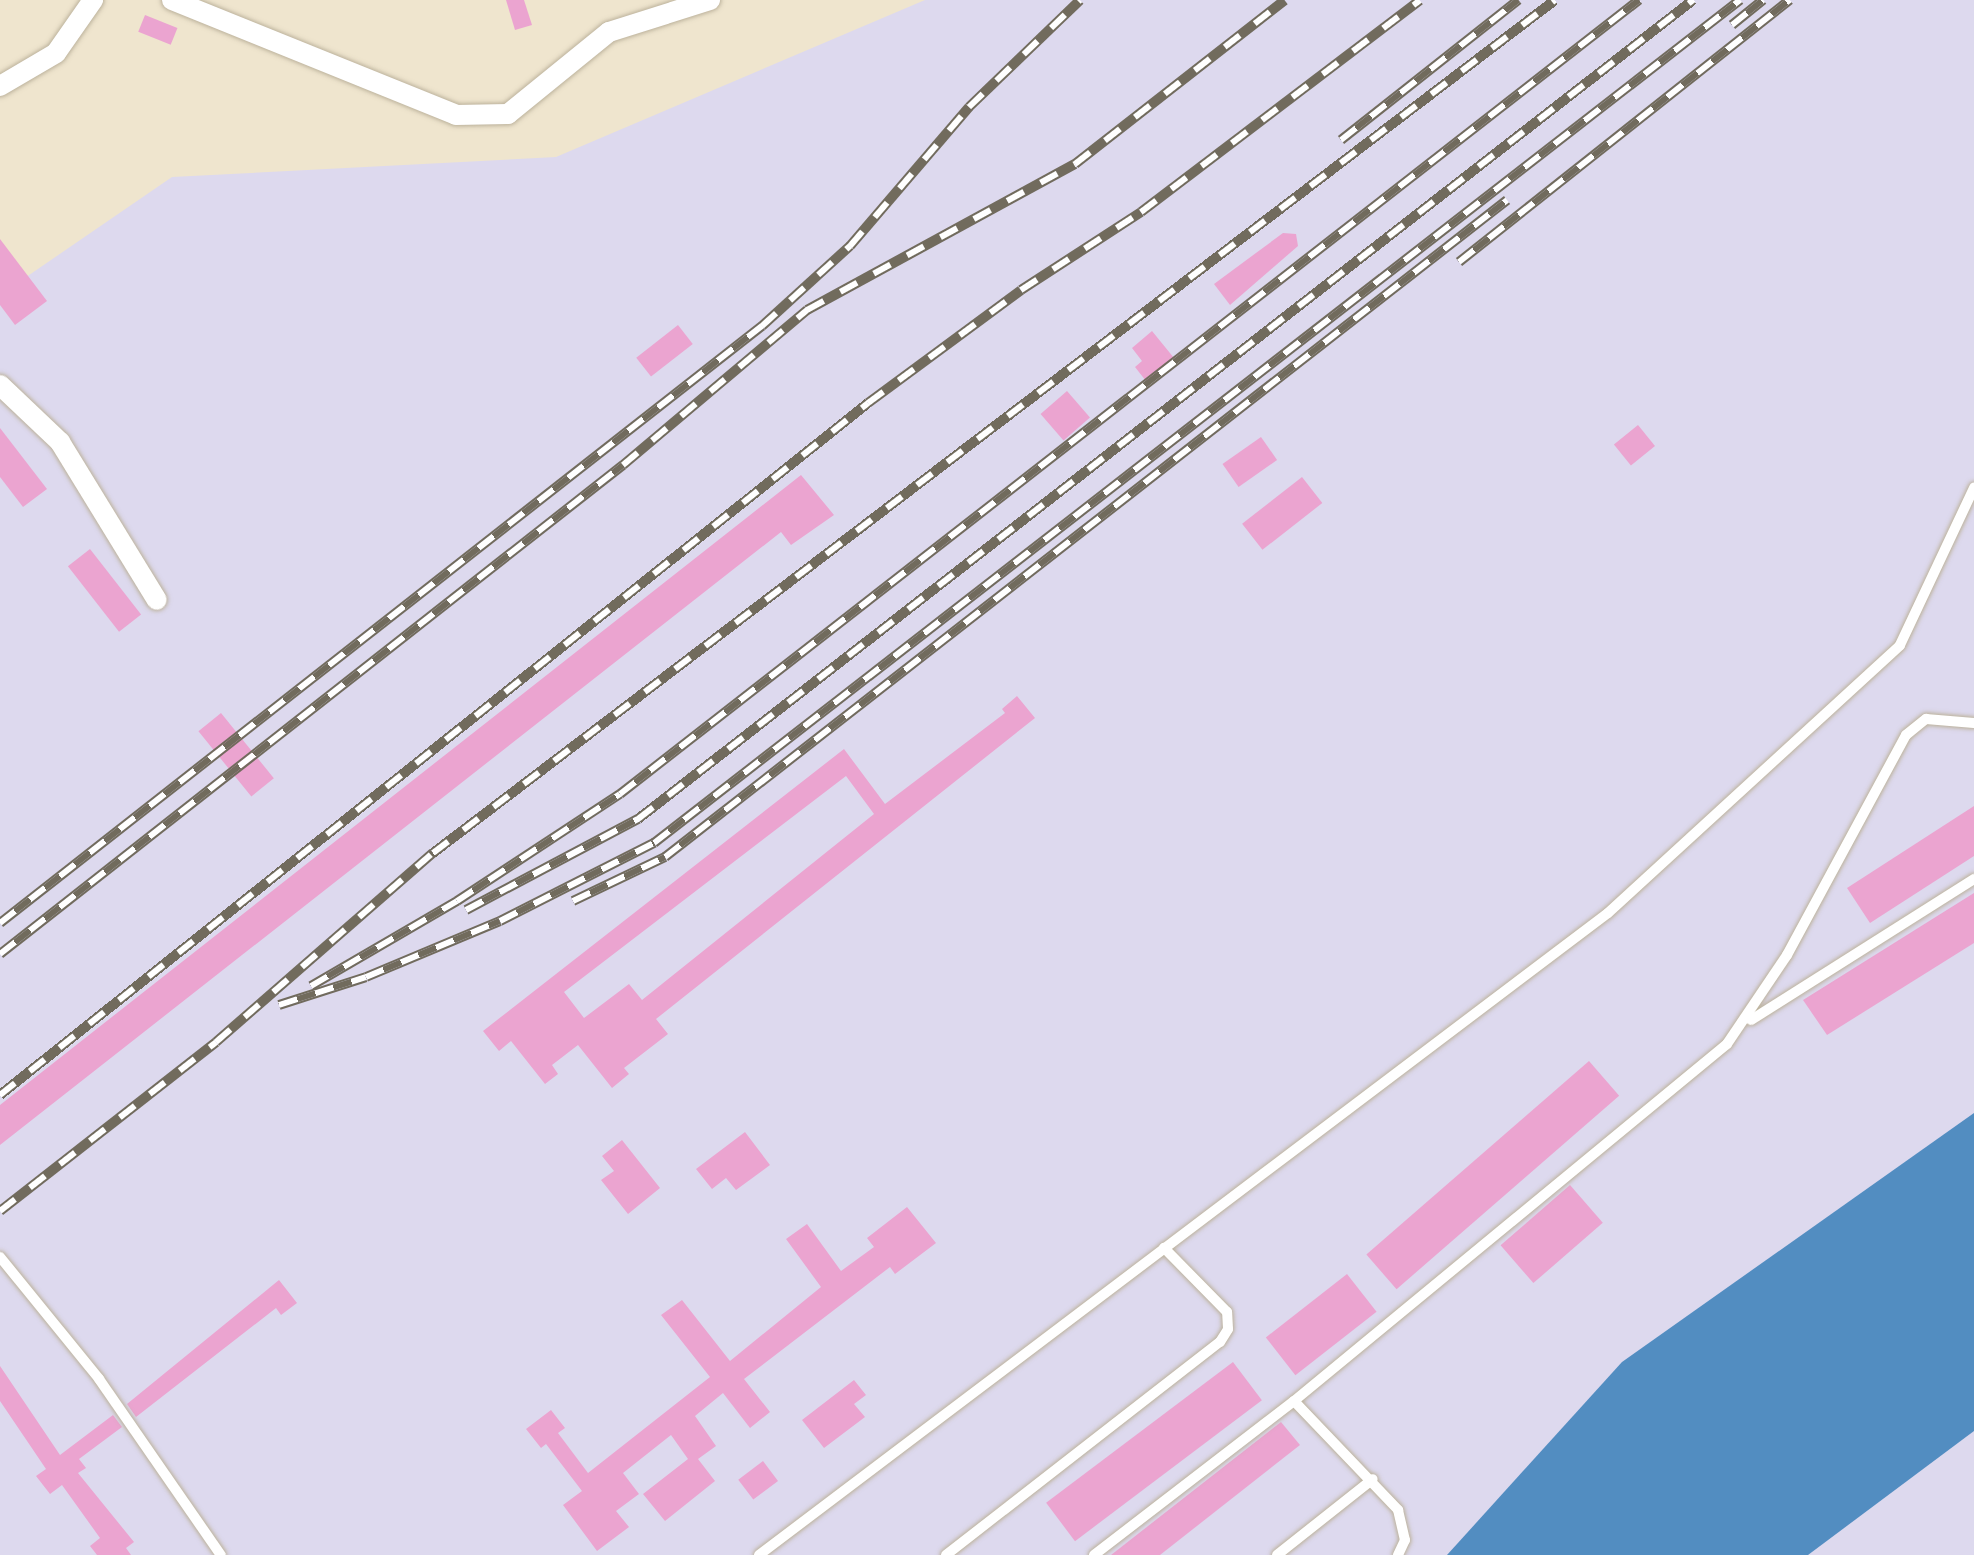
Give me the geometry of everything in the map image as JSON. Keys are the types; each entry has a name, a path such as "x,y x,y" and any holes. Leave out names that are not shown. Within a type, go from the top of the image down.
{"street":[{"path":"0,86 56,53 93,0"},
{"path":"172,0 456,115 508,114 610,32 710,0"},
{"path":"0,385 60,442 156,600"}],"lane":[{"path":"760,1555 1608,913 1900,645 1974,488"},
{"path":"1746,1024 1906,735 1926,719 1974,723"},
{"path":"1094,1555 1294,1401 1746,1024 1974,879"},
{"path":"946,1555 1220,1342 1228,1330 1227,1312 1164,1248"},
{"path":"0,1257 98,1379 221,1555"},
{"path":"1294,1401 1373,1478 1398,1510 1405,1540 1398,1555"},
{"path":"1277,1555 1373,1478"}],"shaded area":[{"path":"925,0 1974,0 1974,1555 0,1555 0,295 172,177 556,157"}],"water":[{"path":"1974,1113 1974,1431 1808,1555 1447,1555 1622,1362"}],"building":[{"path":"506,0 524,0 532,25 515,30"},
{"path":"145,15 177,28 171,45 138,32"},
{"path":"1283,233 1296,234 1298,246 1230,305 1214,284"},
{"path":"0,239 47,301 15,325 0,305"},
{"path":"678,325 693,344 651,377 636,358"},
{"path":"1152,331 1174,358 1146,381 1135,367 1142,361 1132,348"},
{"path":"1067,391 1090,417 1064,440 1041,414"},
{"path":"1638,425 1655,446 1631,465 1614,445"},
{"path":"0,428 47,489 23,507 0,477"},
{"path":"1261,437 1277,460 1239,487 1222,464"},
{"path":"801,475 834,515 791,545 781,532 0,1145 0,1105"},
{"path":"1302,477 1322,503 1262,550 1242,524"},
{"path":"90,549 141,614 119,632 68,566"},
{"path":"1017,696 1035,718 656,1019 668,1034 624,1068 629,1074 612,1088 578,1045 552,1065 558,1074 545,1084 511,1041 499,1051 483,1031 844,749 885,804 1005,713 1002,709","holes":["846,776 874,814 642,1000 629,984 584,1018 564,992"]},
{"path":"221,713 274,778 251,797 198,731"},
{"path":"1974,806 1974,856 1870,923 1847,888"},
{"path":"1974,893 1974,943 1827,1035 1803,1000"},
{"path":"1589,1061 1619,1096 1397,1289 1366,1255"},
{"path":"745,1132 770,1165 736,1190 726,1178 712,1189 696,1169"},
{"path":"622,1140 660,1188 628,1214 601,1180 614,1171 602,1156"},
{"path":"1570,1185 1603,1223 1533,1283 1501,1245"},
{"path":"907,1207 936,1243 895,1274 890,1267 744,1379 770,1412 750,1428 723,1393 695,1416 716,1446 698,1459 715,1481 665,1521 643,1494 688,1459 671,1435 623,1473 639,1494 616,1511 629,1527 597,1551 563,1505 582,1491 546,1444 541,1448 526,1429 551,1410 565,1428 558,1433 588,1473 710,1377 661,1315 682,1300 730,1361 821,1287 786,1239 807,1224 841,1271 874,1247 867,1238"},
{"path":"1347,1274 1377,1312 1295,1375 1266,1337"},
{"path":"279,1280 297,1303 281,1315 276,1308 136,1417 127,1404"},
{"path":"1233,1362 1262,1400 1075,1541 1046,1503"},
{"path":"0,1366 60,1455 113,1415 122,1427 79,1459 86,1468 78,1473 134,1542 126,1548 131,1555 97,1555 90,1546 100,1538 62,1485 50,1494 36,1476 46,1469 0,1401"},
{"path":"854,1380 866,1395 854,1404 865,1417 824,1448 802,1420"},
{"path":"1281,1422 1300,1445 1160,1555 1111,1555"},
{"path":"763,1461 778,1481 753,1500 738,1480"}],"railway":[{"path":"0,923 762,326 850,246 969,107 1080,0"},
{"path":"0,954 623,465 807,310 1075,164 1285,0"},
{"path":"0,1095 868,403 1021,290 1141,212 1420,0"},
{"path":"1341,140 1518,0"},
{"path":"0,1211 216,1042 433,853 1555,0"},
{"path":"311,986 457,901 620,794 1639,0"},
{"path":"466,910 638,819 1693,0"},
{"path":"279,1005 366,977 500,921 654,843 1740,0"},
{"path":"1732,25 1763,0"},
{"path":"1459,262 1790,0"},
{"path":"573,901 665,857 1507,200"}]}
